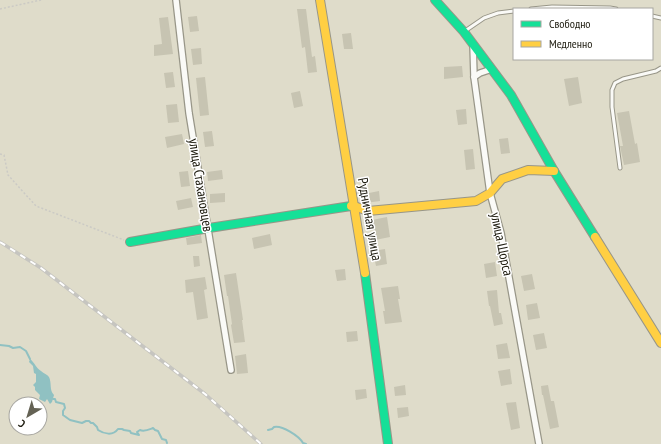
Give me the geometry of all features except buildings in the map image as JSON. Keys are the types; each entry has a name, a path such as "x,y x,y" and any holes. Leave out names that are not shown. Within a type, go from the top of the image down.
{"street":[{"name":"улица Стахановцев","path":"176,0 190,113 231,370"},
{"name":"Рудничная улица","path":"320,0 362,251 388,444"},
{"path":"435,0 464,32 511,95 554,171 661,343"},
{"name":"улица Щорса","path":"473,44 474,77 490,193 501,233 539,444"},
{"path":"474,77 492,69"},
{"path":"130,242 209,228 354,206 368,211 476,201 490,193 502,179 528,170 554,171"}],"lane":[{"path":"542,8 610,8"},
{"path":"464,32 484,18 498,13 513,11"},
{"path":"620,168 612,107 612,90 615,83 623,79 656,71 661,68"}],"path":[{"path":"0,9 41,0"},
{"path":"0,154 4,156 8,175 36,206 130,242"}],"water":[{"path":"30,359 39,370 49,377 54,395 50,404 48,396 40,396 35,390 33,385 36,382 36,374 34,373 33,366 29,362"}],"waterway":[{"path":"0,345 13,348 20,347 26,351 30,359"},
{"path":"53,399 55,399 56,402 64,404 65,408 63,415 70,420 82,423 89,421 103,433 114,433 118,429 122,429 139,435 137,432 140,430 145,431 153,428 158,431 162,439 166,440 167,443"},
{"path":"268,430 274,427 286,429 306,444"}],"railway":[{"path":"0,242 41,268 205,394 261,444"}],"traffic: fast":[{"path":"435,0 464,32 511,95 554,171 595,237"},
{"path":"130,242 351,206"},
{"path":"365,273 388,444"}],"traffic: slow":[{"path":"320,0 365,273"},
{"path":"351,206 368,211 476,201 490,193 502,179 528,170 554,171"},
{"path":"595,237 661,343"}]}
